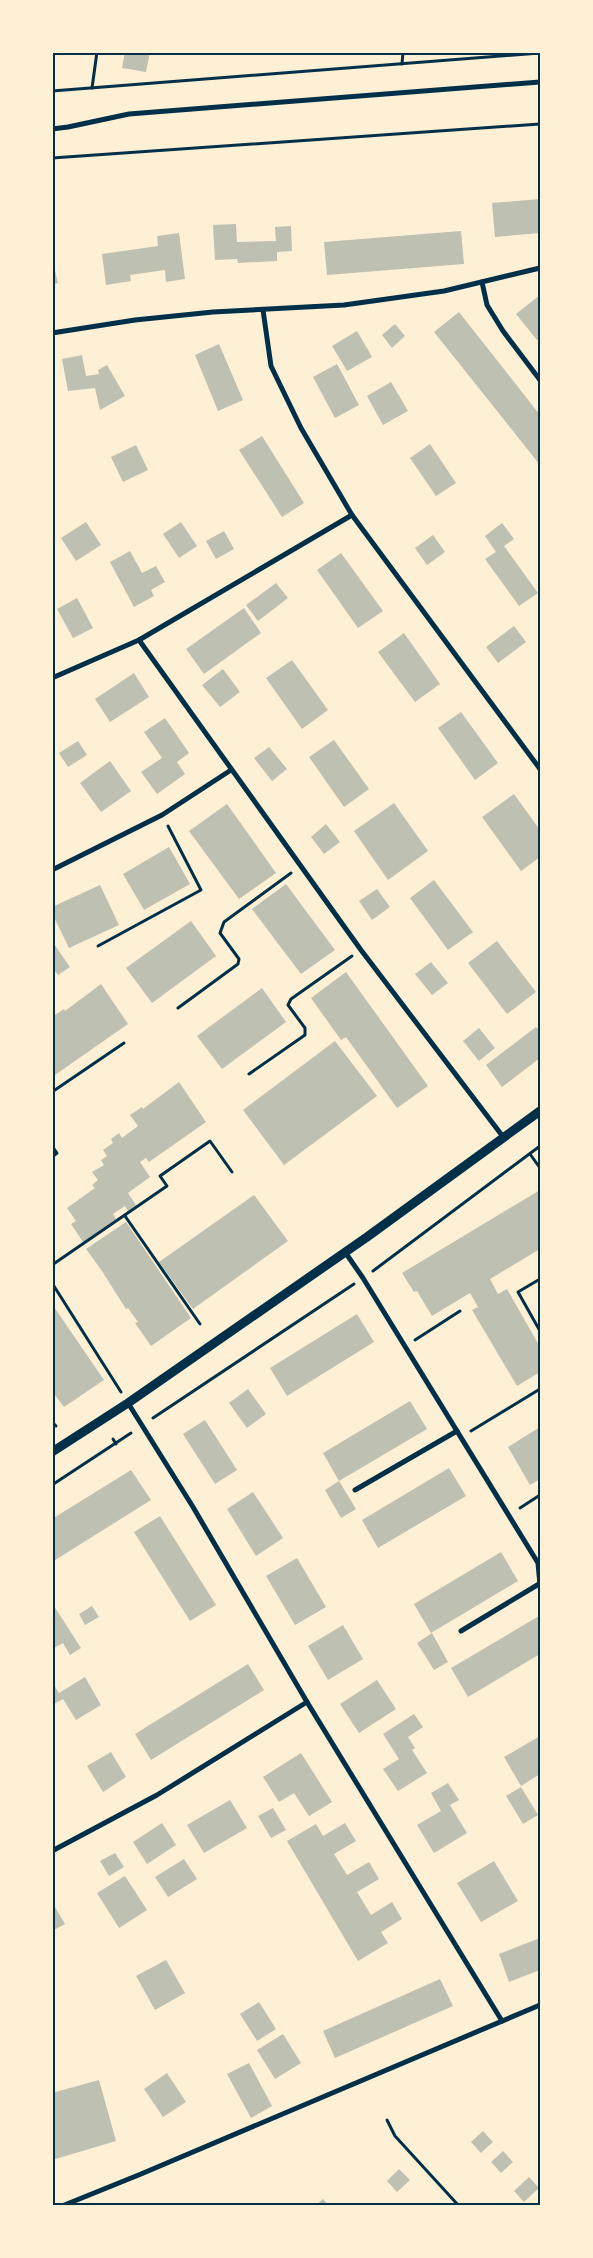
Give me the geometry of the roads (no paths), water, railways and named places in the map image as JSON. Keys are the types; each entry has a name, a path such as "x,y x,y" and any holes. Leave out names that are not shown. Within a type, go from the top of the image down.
{"street":[{"path":"52,129 129,114 540,82"},
{"path":"52,333 135,320 344,305 444,291 540,268"},
{"path":"482,282 487,305 503,331 540,380"},
{"path":"263,310 271,366 301,428 352,515 540,769"},
{"path":"52,678 139,640 352,515"},
{"path":"139,640 361,950 504,1138"},
{"path":"52,870 162,815 231,770"},
{"path":"52,1452 128,1403 345,1252 540,1111"},
{"path":"345,1252 363,1278 538,1563 540,1585 461,1630"},
{"path":"128,1403 193,1507 307,1702 502,2021"},
{"path":"355,1490 456,1431"},
{"path":"52,1851 157,1795 307,1702"},
{"path":"62,2206 158,2168 540,2004"}]}
